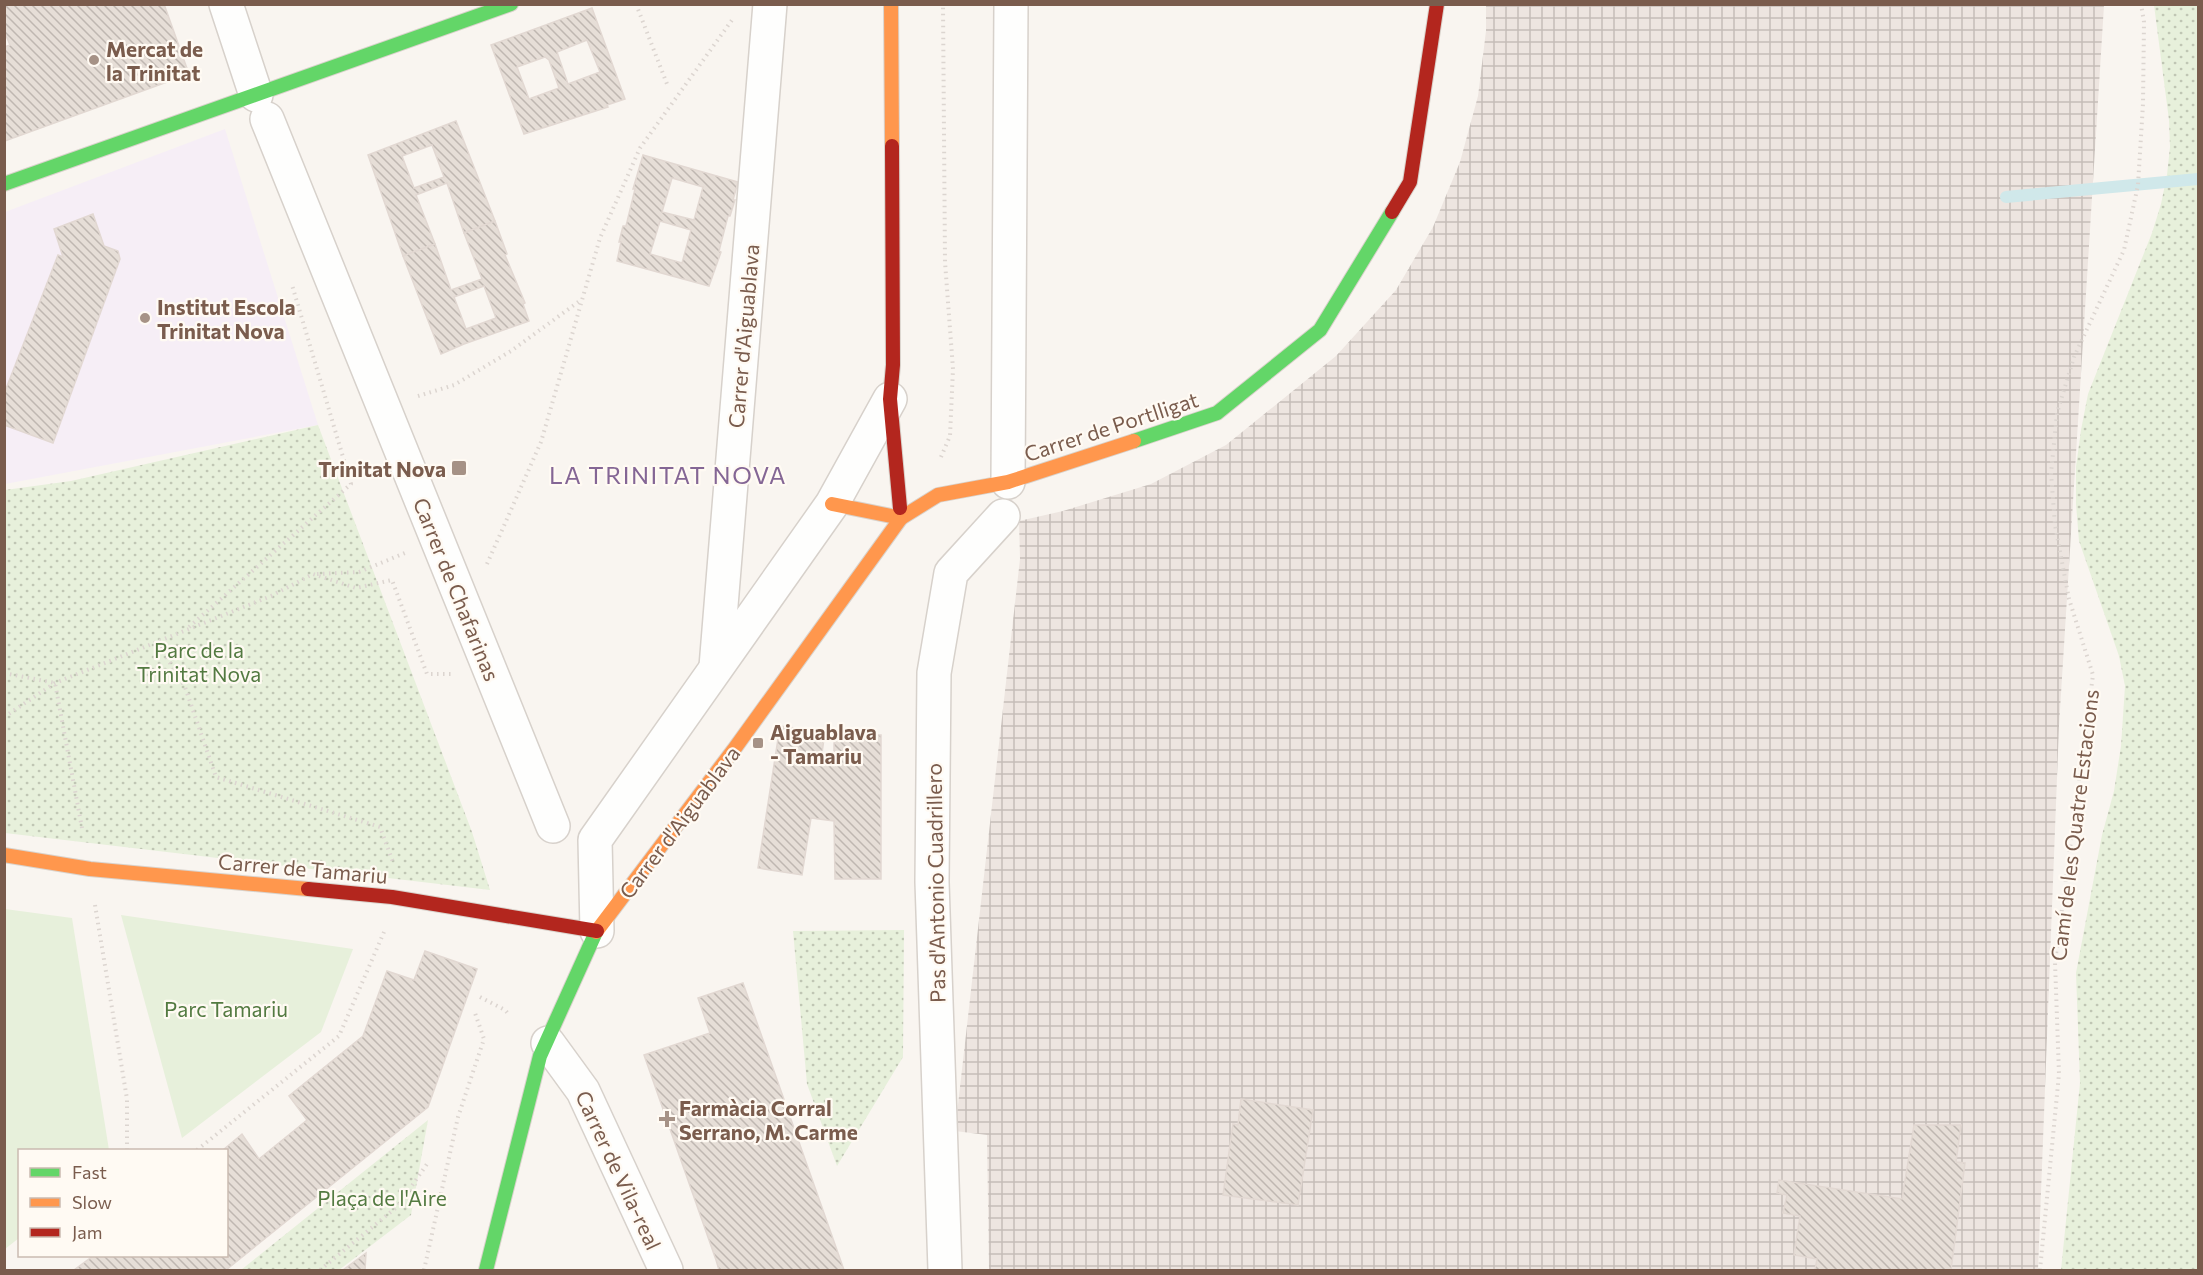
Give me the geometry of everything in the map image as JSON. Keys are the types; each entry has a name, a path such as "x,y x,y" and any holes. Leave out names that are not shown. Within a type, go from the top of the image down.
{"street":[{"name":"Carrer de Chafarinas","path":"226,4 262,107 553,826"},
{"path":"4,184 262,107 511,4"},
{"name":"Carrer d'Aiguablava","path":"716,667 770,4"},
{"name":"Carrer d'Aiguablava","path":"486,1270 540,1056 548,1043 597,931 735,748 901,518 890,399 893,365 891,4"},
{"path":"1008,482 1011,4"},
{"name":"Carrer de Portlligat","path":"901,518 938,495 1008,482 1217,413 1320,330 1410,182 1437,4"},
{"name":"Carrer d'Aiguablava","path":"597,931 595,840 832,504 890,399"},
{"path":"832,504 901,518"},
{"name":"Pas d'Antonio Cuadrillero","path":"945,1270 932,882 934,673 951,573 1003,516"},
{"name":"Carrer de Tamariu","path":"4,855 90,869 392,897 597,931"},
{"name":"Carrer de Vila-real","path":"548,1043 583,1090 666,1270"}],"path":[{"path":"636,4 667,84"},
{"path":"941,459 950,436 952,369 945,262 943,4"},
{"name":"Camí de les Quatre Estacions","path":"2040,1270 2059,1074 2055,962 2093,675 2069,599 2055,525 2051,473 2057,412 2074,357 2124,250 2138,185 2143,104 2144,22 2141,4"},
{"path":"466,611 541,442 600,238 640,148 737,14"},
{"path":"187,630 351,484 290,277"},
{"path":"454,385 511,351 582,300"},
{"path":"4,717 55,683 271,596 313,574 359,572 392,558"},
{"path":"313,574 356,588 392,580 427,674"},
{"path":"158,642 185,687 216,777 380,828 394,865"},
{"path":"4,673 55,683"},
{"path":"55,683 82,828"},
{"path":"94,895 127,1099 127,1149"},
{"path":"197,1149 339,1036 384,931"},
{"path":"480,997 505,1010 510,1016"},
{"path":"424,1270 458,1117 484,1039 475,1013"},
{"path":"320,1270 398,1206 429,1161"}],"shaded area":[{"path":"1486,5 2104,5 2059,726 2038,1270 989,1270 987,1135 955,1131 1020,559 1019,521 1063,511 1151,484 1226,445 1336,356 1396,290 1433,227 1460,162 1478,96 1486,31"},
{"name":"Institut Escola Trinitat Nova","path":"225,129 318,425 5,484 5,212"}],"green space":[{"path":"2154,5 2198,5 2198,1270 2061,1270 2080,1083 2076,973 2102,835 2114,791 2121,746 2125,686 2119,656 2079,541 2076,467 2088,394 2152,233 2167,175 2170,147 2169,120"},
{"name":"Parc de la Trinitat Nova","path":"318,425 472,832 490,890 5,833 5,490 71,481"},
{"path":"5,909 72,918 109,1149 18,1149 18,1239 5,1249"},
{"name":"Parc Tamariu","path":"121,915 353,949 321,1032 182,1138"},
{"path":"904,930 903,1057 837,1166 807,1084 793,931"},
{"name":"Plaça de l'Aire","path":"428,1120 411,1215 339,1270 241,1270"}],"building":[{"name":"Mercat de la Trinitat","path":"4,4 164,4 189,74 5,141 4,47 10,45 4,31"},
{"path":"592,8 625,99 607,105 608,107 524,134 491,45","holes":["587,40 600,72 568,84 557,52","545,57 549,60 559,88 529,99 517,67"]},
{"path":"456,121 495,221 464,233 447,183 416,195 435,244 403,256 368,155","holes":["432,145 444,177 414,188 402,156"]},
{"path":"643,155 738,182 733,200 735,200 730,216 728,216 719,251 721,252 709,286 617,261 621,242 619,242 623,226 626,226 635,189 633,189","holes":["672,178 703,187 694,220 662,212","660,221 691,230 682,263 650,254"]},
{"path":"93,214 104,246 118,251 120,259 53,443 4,425 4,394 58,255 63,257 54,229"},
{"path":"495,221 507,254 505,255 525,303 523,304 529,321 441,354 403,256 435,244 451,290 482,279 464,233","holes":["484,286 496,318 466,329 454,297"]},
{"path":"780,726 825,732 821,760 834,762 834,735 881,735 881,879 835,879 834,821 811,818 802,875 758,868"},
{"path":"425,951 477,969 428,1107 226,1270 74,1270 92,1257 228,1257 228,1149 224,1149 242,1134 259,1159 307,1120 289,1096 363,1036 387,971 414,980"},
{"path":"743,983 844,1270 719,1270 644,1055 710,1033 698,998"},
{"path":"1241,1099 1313,1110 1298,1205 1223,1195 1233,1124 1238,1125"},
{"path":"1914,1125 1961,1125 1956,1162 1965,1163 1951,1270 1815,1270 1817,1259 1794,1255 1800,1216 1783,1213 1787,1195 1777,1193 1779,1180 1902,1199"},
{"path":"366,1253 365,1270 343,1270"}],"waterway":[{"path":"2006,197 2198,179"}],"traffic: fast":[{"path":"4,184 511,4"},
{"path":"1134,441 1217,413 1320,330 1392,212"},
{"path":"486,1270 540,1056 596,932"}],"traffic: slow":[{"path":"891,4 892,146"},
{"path":"832,504 901,518 938,495 1008,482 1134,441"},
{"path":"596,932 735,748 901,518 900,508"},
{"path":"4,855 90,869 308,889"}],"traffic: jam":[{"path":"1392,212 1410,182 1437,4"},
{"path":"892,146 893,365 890,399 900,508"},
{"path":"308,889 392,897 597,931"}],"place":[{"name":"Mercat de la Trinitat","path":"94,60"},
{"name":"Institut Escola Trinitat Nova","path":"145,318"},
{"name":"Trinitat Nova","path":"459,468"},
{"name":"Aiguablava - Tamariu","path":"758,743"},
{"name":"Farmàcia Corral Serrano, M. Carme","path":"667,1119"}],"district":[{"name":"LA TRINITAT NOVA","path":"668,474"}]}
